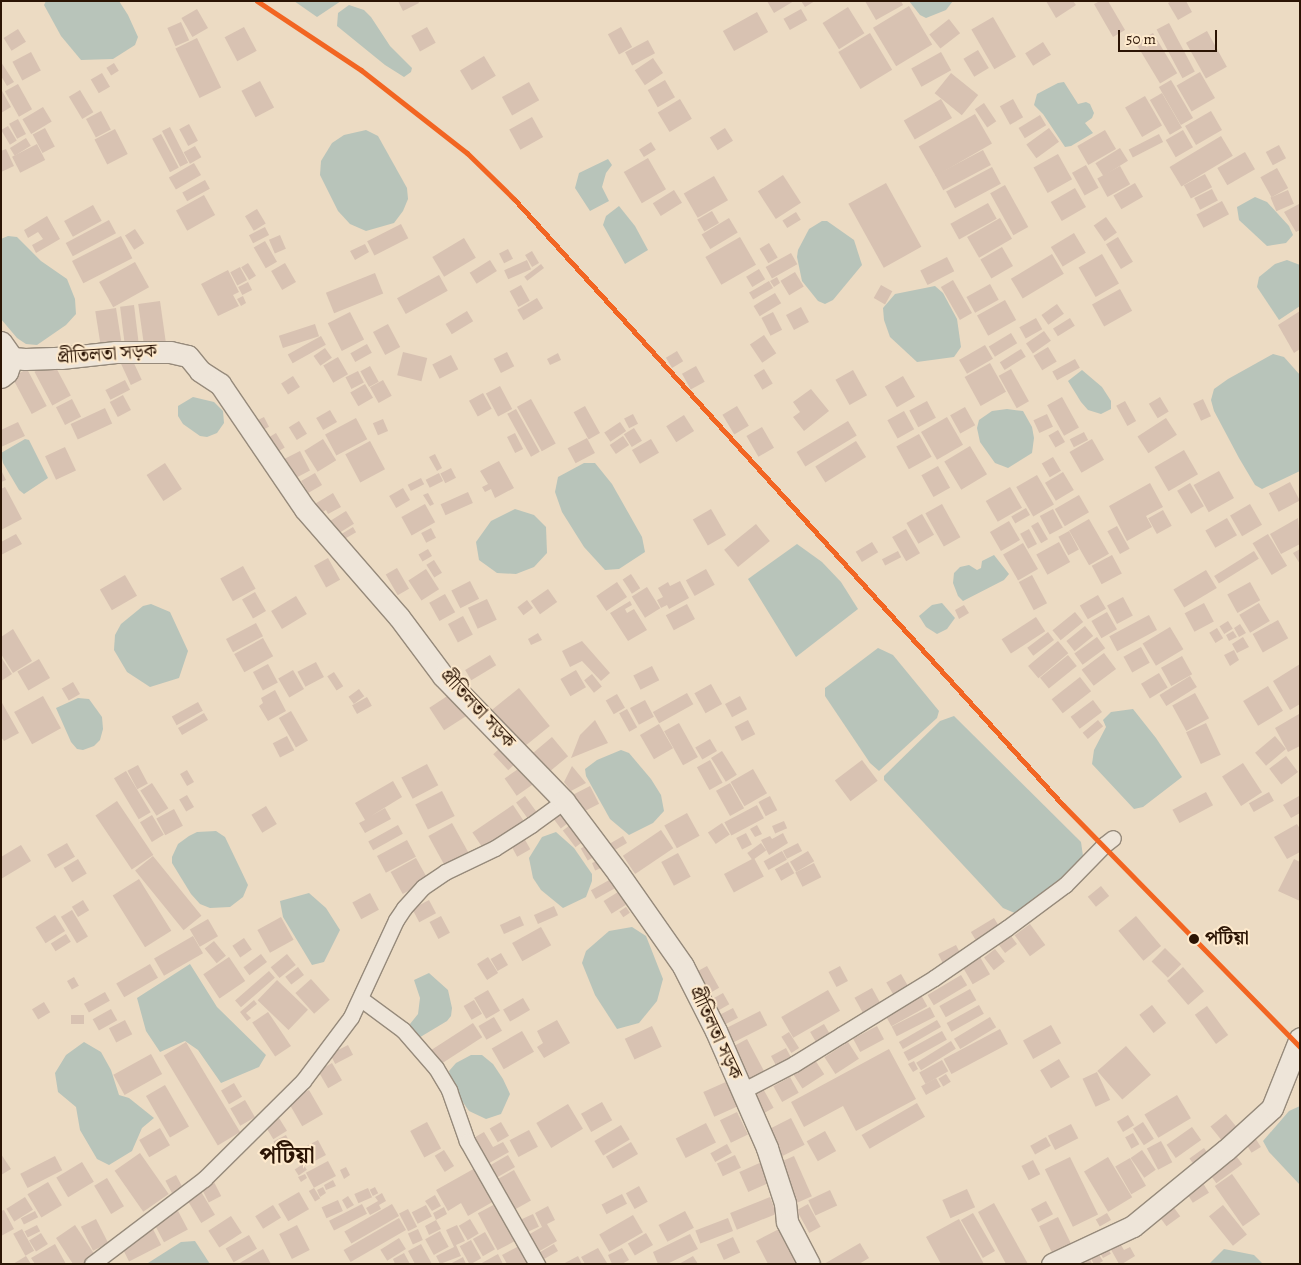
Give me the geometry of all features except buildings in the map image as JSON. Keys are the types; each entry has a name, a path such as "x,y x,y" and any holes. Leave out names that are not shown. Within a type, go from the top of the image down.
{"main road":[{"path":"1,377 7,372 6,350"},
{"name":"প্রীতিলতা সড়ক","path":"6,350 62,358 116,352 161,350 188,356 200,371 220,384 305,509 399,617 443,676 564,801 618,873 683,966 716,1031 768,1148 785,1204 787,1222 809,1264"},
{"path":"1052,1264 1133,1226 1226,1150 1272,1108 1300,1038"}],"street":[{"path":"92,1264 204,1180 303,1082 328,1049 361,999 396,920 423,887 445,872 495,848 564,801"},
{"path":"742,1091 834,1040 934,978 1065,885 1113,838"},
{"path":"361,999 404,1030 436,1068 449,1090 467,1141 537,1264"}],"shaded area":[{"path":"46,1 119,1 138,37 135,45 113,59 81,60 61,36 44,5"},
{"path":"294,1 341,1 317,17"},
{"path":"909,1 953,1 946,10 926,18 920,15"},
{"path":"349,5 364,10 371,17 390,46 412,68 411,72 404,77 385,65 337,26 338,13"},
{"path":"1064,82 1078,104 1086,102 1090,104 1094,113 1092,118 1085,123 1093,133 1071,146 1065,147 1043,114 1034,105 1037,94 1058,83"},
{"path":"366,130 378,136 407,188 408,199 403,211 394,223 366,231 350,224 338,211 320,175 321,161 332,143 344,135"},
{"path":"608,159 612,165 606,173 602,187 609,201 590,211 575,188 579,173"},
{"path":"1255,197 1267,202 1289,226 1293,235 1286,243 1267,246 1239,220 1237,207"},
{"path":"619,206 635,226 648,250 625,264 603,225 606,216"},
{"path":"822,221 827,221 854,240 862,265 833,300 825,304 818,301 802,281 797,257 798,250 809,229"},
{"path":"8,236 17,237 41,261 67,279 75,299 76,314 66,325 37,345 26,344 17,338 1,319 1,239"},
{"path":"1287,260 1300,265 1300,306 1279,320 1257,287 1259,277 1275,264"},
{"path":"935,286 943,293 957,319 961,347 954,357 917,362 890,337 884,320 883,308 895,294"},
{"path":"1273,354 1284,357 1300,375 1300,471 1262,489 1255,485 1239,458 1214,411 1211,400 1214,389"},
{"path":"1082,370 1102,387 1111,401 1111,409 1101,414 1088,410 1081,402 1068,381"},
{"path":"193,397 214,402 223,411 224,423 217,433 207,437 200,436 183,424 178,416 178,406"},
{"path":"1007,409 1023,411 1032,427 1034,438 1032,453 1008,468 995,463 980,442 977,428 979,420 992,411"},
{"path":"25,439 29,440 48,478 24,494 19,490 3,463 1,453"},
{"path":"584,463 595,463 612,484 642,537 645,552 619,569 605,570 584,547 562,512 555,492 558,477"},
{"path":"515,509 534,515 546,527 547,553 534,567 516,574 497,573 479,560 476,542 491,521"},
{"path":"797,544 822,562 841,582 858,609 796,657 748,579"},
{"path":"994,555 1009,574 1004,580 963,601 958,596 953,583 954,573 960,567 969,565 977,570 981,568 982,561"},
{"path":"942,603 955,618 947,629 937,634 926,627 919,616 932,605"},
{"path":"151,604 170,612 188,651 179,678 150,687 127,672 114,650 115,635 121,624 143,606"},
{"path":"878,648 893,655 939,711 937,718 879,771 870,763 825,696 825,688"},
{"path":"78,698 89,699 102,717 103,729 100,740 94,746 83,750 77,749 71,742 56,708"},
{"path":"1133,709 1156,738 1182,777 1143,807 1134,809 1092,764 1094,750 1106,727 1103,720 1111,712"},
{"path":"954,716 1081,842 1083,856 1059,883 1017,914 1003,908 884,780 884,776 940,721"},
{"path":"621,750 629,753 651,779 661,795 664,811 653,823 629,835 610,819 586,776 585,769 597,760"},
{"path":"216,831 225,837 248,885 243,897 230,907 210,908 200,904 191,894 172,863 172,857 178,844 189,836 197,832"},
{"path":"556,832 574,848 592,874 592,881 586,897 563,908 541,890 533,878 529,858 542,837"},
{"path":"309,893 326,908 340,930 324,962 312,965 283,917 280,901"},
{"path":"632,927 646,936 663,979 657,1001 639,1023 617,1029 595,995 582,963 586,951 609,931"},
{"path":"190,964 217,1007 266,1055 259,1067 221,1083 198,1050 185,1041 160,1052 146,1031 137,998"},
{"path":"429,973 448,990 452,1008 451,1016 447,1021 417,1039 410,1024 418,1014 420,998 414,980"},
{"path":"84,1042 101,1052 111,1070 119,1095 129,1098 154,1118 142,1128 132,1151 109,1165 97,1159 80,1130 76,1107 58,1092 55,1073 66,1055"},
{"path":"471,1055 482,1055 493,1064 503,1079 510,1094 501,1114 486,1119 469,1111 455,1091 449,1071 456,1063"},
{"path":"1300,1106 1300,1185 1269,1152 1263,1141 1289,1111"},
{"path":"195,1241 210,1264 148,1263 181,1242"},
{"path":"1224,1249 1254,1255 1263,1264 1209,1264"}],"transit line":[{"path":"257,1 361,70 467,153 514,199 1063,805 1300,1047"}],"place":[{"name":"পটিয়া","path":"1194,939"}],"district":[{"name":"পটিয়া","path":"287,1156"}]}
